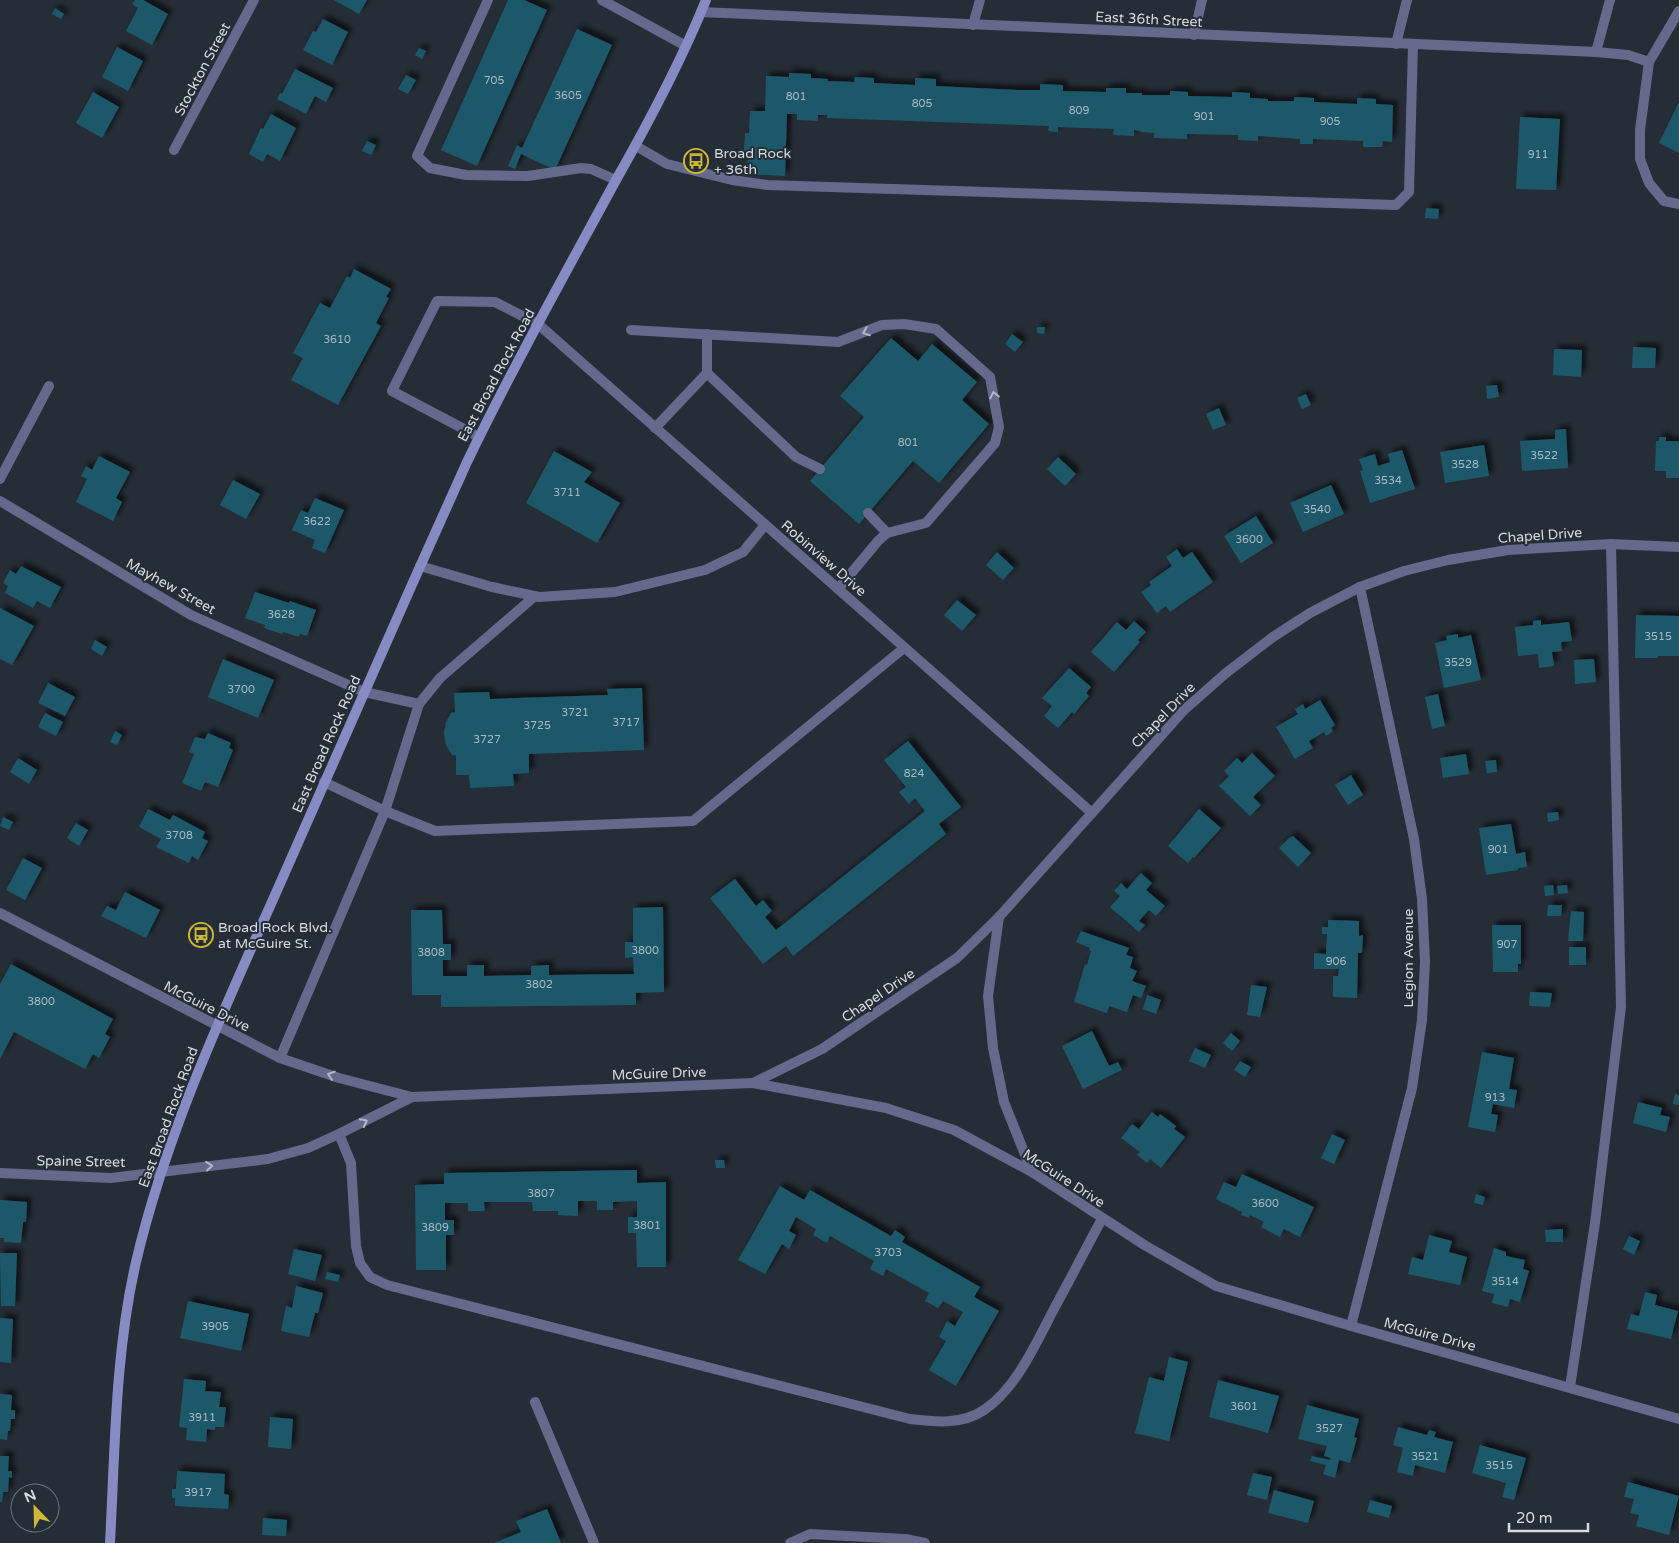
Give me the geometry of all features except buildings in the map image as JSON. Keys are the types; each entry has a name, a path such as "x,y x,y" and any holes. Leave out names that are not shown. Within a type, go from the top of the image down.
{"main road":[{"name":"East Broad Rock Road","path":"110,1543 120,1365 127,1309 136,1262 161,1172 217,1026 479,437 500,393 636,146 686,46 706,0"}],"street":[{"name":"Stockton Street","path":"174,150 254,0"},
{"path":"488,0 417,156 430,168 466,175 528,176 581,168 591,169 616,180"},
{"path":"602,0 686,46"},
{"path":"973,25 980,0"},
{"path":"1194,35 1202,0"},
{"path":"1396,44 1407,0"},
{"path":"1596,52 1610,0"},
{"path":"1679,11 1649,62 1640,130 1640,159 1649,183 1664,200 1679,204"},
{"name":"East 36th Street","path":"701,12 1596,52 1628,55 1649,62"},
{"path":"636,146 667,164 732,180 766,185 1396,205 1409,192 1413,44"},
{"name":"Robinview Drive","path":"479,437 392,391 437,301 495,302 538,324 1092,813"},
{"path":"631,330 838,342 882,325 904,324 936,329 990,377 999,427 995,443 926,523 887,533 878,541 838,589"},
{"path":"654,428 707,373 707,334"},
{"path":"707,373 796,457 820,469"},
{"path":"0,479 49,386"},
{"name":"Mayhew Street","path":"0,501 191,615 364,692 419,704"},
{"path":"868,513 887,533"},
{"path":"420,566 492,587 534,596 615,592 705,570 743,552 765,525"},
{"path":"1570,1387 1595,1223 1621,1007 1611,544"},
{"name":"Chapel Drive","path":"753,1083 822,1049 957,958 999,917 1184,710 1226,673 1273,637 1310,613 1360,587 1404,571 1448,560 1508,550 1611,544 1679,547"},
{"name":"Legion Avenue","path":"1351,1326 1412,1088 1422,1020 1425,962 1422,898 1414,839 1360,587"},
{"path":"280,1058 385,811 419,704 440,678 534,596"},
{"path":"324,782 385,811 435,831 693,821 904,648"},
{"path":"999,917 988,996 993,1048 1004,1102 1032,1172"},
{"name":"McGuire Drive","path":"1,918 280,1058 339,1078 412,1097 753,1083 886,1108 954,1130 1032,1172 1102,1219 1216,1286 1679,1419"},
{"name":"McGuire Drive","path":"161,1172 268,1159 308,1148 412,1097"},
{"path":"339,1134 351,1163 356,1246 360,1263 370,1276 387,1285 900,1416 936,1422 961,1420 983,1411 1002,1396 1030,1355 1102,1219"},
{"name":"Spaine Street","path":"0,1173 111,1178 161,1172"},
{"path":"536,1402 594,1543"},
{"path":"790,1543 810,1534 905,1539 925,1543"}],"place":[{"name":"Broad Rock + 36th","path":"696,161"},
{"name":"Broad Rock Blvd. at McGuire St.","path":"201,935"}]}
